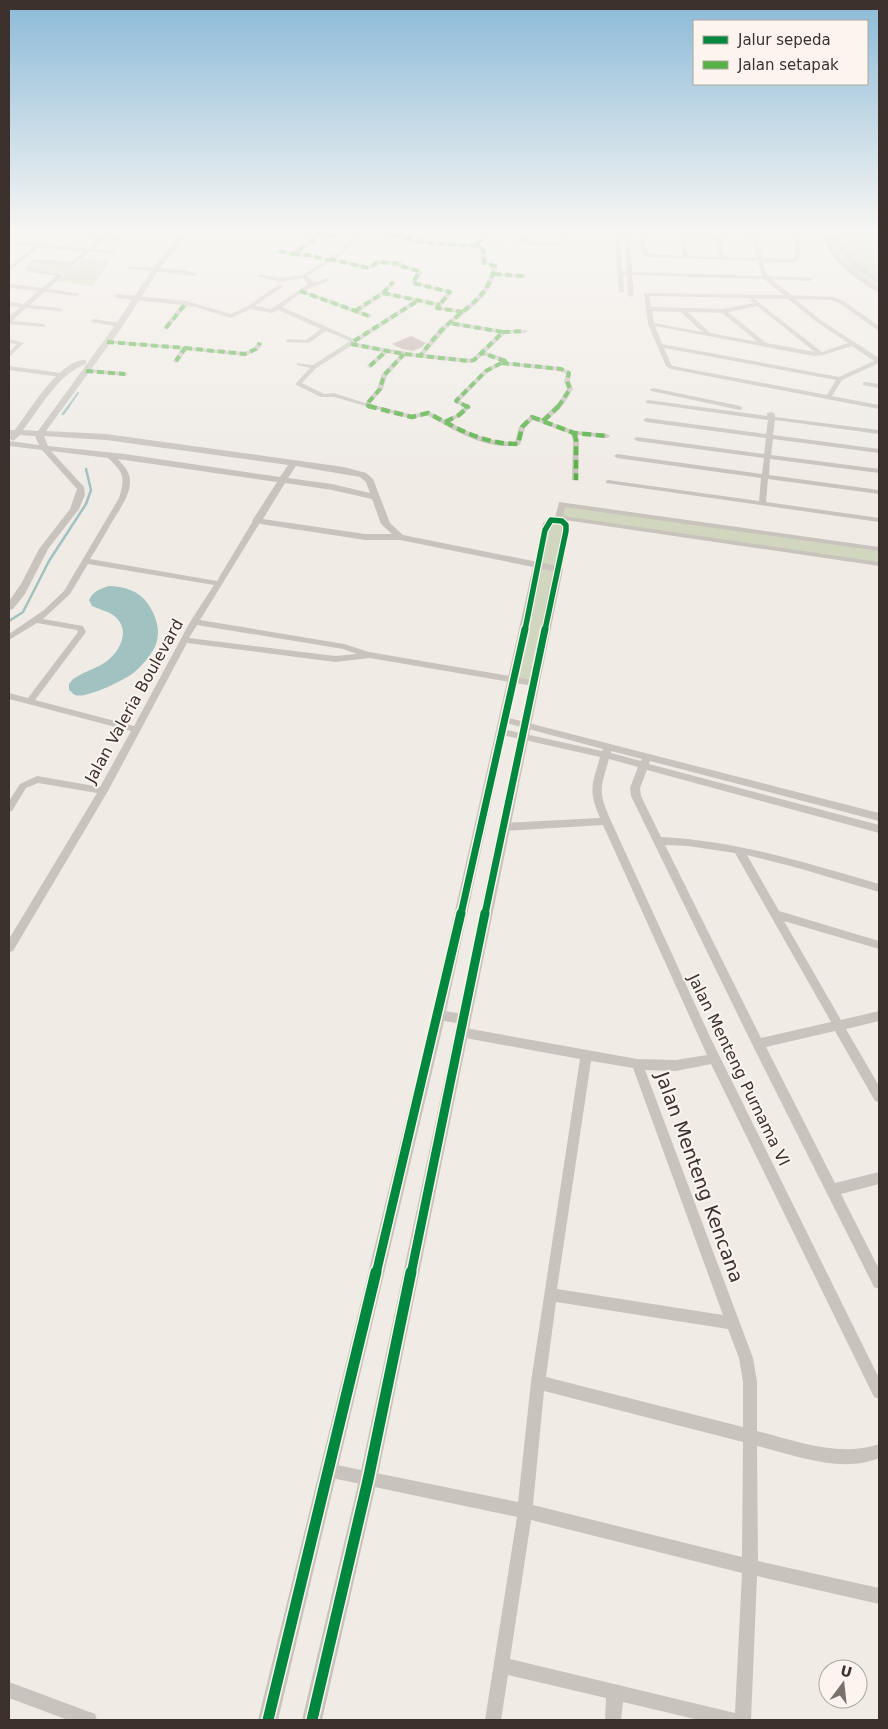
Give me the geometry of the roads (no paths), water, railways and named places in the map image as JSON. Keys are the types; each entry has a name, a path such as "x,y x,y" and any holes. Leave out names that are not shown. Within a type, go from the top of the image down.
{"street":[{"path":"9,321 21,311"},
{"path":"9,607 26,582 42,551 80,497 80,489 44,448 39,438 40,434 86,371 110,342 130,311"},
{"path":"166,328 180,311"},
{"path":"212,311 232,316 243,311"},
{"path":"279,311 325,329 352,343 404,354 464,361 474,360 503,332"},
{"path":"355,311 369,316"},
{"path":"402,311 314,368 298,385 323,396 334,396 412,417 427,413 478,440 516,444 518,443 522,427 531,417 574,433 607,436"},
{"path":"454,311 463,312"},
{"path":"649,311 651,324 670,367 879,407"},
{"path":"684,311 708,334"},
{"path":"710,311 723,311 766,345"},
{"path":"766,311 821,354"},
{"path":"806,311 878,361"},
{"path":"853,311 879,329"},
{"path":"421,355 435,336 463,312"},
{"path":"9,321 42,326"},
{"path":"94,321 119,325"},
{"path":"449,323 503,332 525,331"},
{"path":"651,324 821,354 852,344"},
{"path":"288,341 307,342 325,329"},
{"path":"9,341 21,343 9,355"},
{"path":"110,342 245,354 256,349 260,343"},
{"path":"660,345 840,379"},
{"path":"176,361 185,348"},
{"path":"370,366 386,350"},
{"path":"482,353 504,359 505,361 502,363"},
{"path":"366,405 380,389 384,375 404,354"},
{"path":"828,398 840,379 878,361"},
{"path":"83,362 72,366 61,374 13,432 9,444 108,455 282,480 341,489 375,497"},
{"path":"445,422 459,415 468,407 456,401 486,370 502,363 554,368 569,372 567,381 570,389 562,403 543,421"},
{"path":"299,364 314,368"},
{"path":"9,368 61,374"},
{"path":"86,371 125,374"},
{"path":"865,384 879,386"},
{"path":"653,390 772,414 762,504"},
{"path":"648,402 879,432"},
{"path":"646,420 879,451"},
{"path":"13,432 106,437 344,470 363,475 370,482 386,524 400,537"},
{"path":"574,433 576,440 576,480"},
{"path":"637,439 879,471"},
{"path":"9,636 37,620 57,604 86,561 123,498 127,485 124,468 108,455"},
{"path":"617,456 879,492"},
{"path":"293,463 257,521 365,536 400,537 558,569"},
{"path":"608,482 879,520"},
{"path":"558,519 562,504 879,549"},
{"path":"312,1720 368,1480 461,1025 558,569 566,528 562,521 558,519"},
{"path":"268,1720 438,1015 514,680 547,523 550,520 558,519 879,564"},
{"name":"Jalan Valeria Boulevard","path":"9,946 103,791 194,622 257,521"},
{"path":"86,561 217,583"},
{"path":"30,701 82,632 80,628 37,620"},
{"path":"194,622 344,647 368,655 533,683"},
{"path":"184,640 335,659 368,655"},
{"path":"9,696 135,729"},
{"path":"503,726 879,817"},
{"name":"Jalan Menteng Purnama VI","path":"606,751 596,789 596,799 715,1058 879,1392"},
{"path":"645,761 879,829"},
{"name":"Jalan Menteng Purnama VI","path":"645,761 635,791 758,1044 879,1282"},
{"path":"9,808 22,786 37,779 103,791"},
{"path":"503,827 606,820"},
{"path":"660,841 692,841 738,849 879,888"},
{"path":"738,849 879,1096"},
{"path":"775,914 879,945"},
{"name":"Jalan Menteng Kencana","path":"438,1015 461,1025 586,1056 637,1064 746,1358 750,1382 750,1567 743,1720"},
{"path":"758,1044 879,1016"},
{"path":"493,1720 525,1511 538,1382 586,1056"},
{"path":"637,1064 661,1066 698,1064 715,1058"},
{"path":"833,1190 879,1178"},
{"path":"550,1294 733,1323"},
{"path":"538,1382 814,1453 844,1457 873,1455 879,1451"},
{"path":"327,1470 525,1511 750,1567 879,1596"},
{"path":"501,1665 733,1720"},
{"path":"9,1690 89,1720"},
{"path":"613,1720 615,1692"}],"water":[{"path":"109,586 131,590 145,599 157,623 158,634 156,644 146,660 127,677 95,692 80,696 75,695 69,690 69,684 73,679 107,661 113,656 121,642 123,635 119,621 113,615 92,606 89,600 95,592"}],"waterway":[{"path":"68,407 78,393"},
{"path":"63,414 69,406"},
{"path":"9,621 23,612 49,561 86,504 91,490 86,469"}]}
